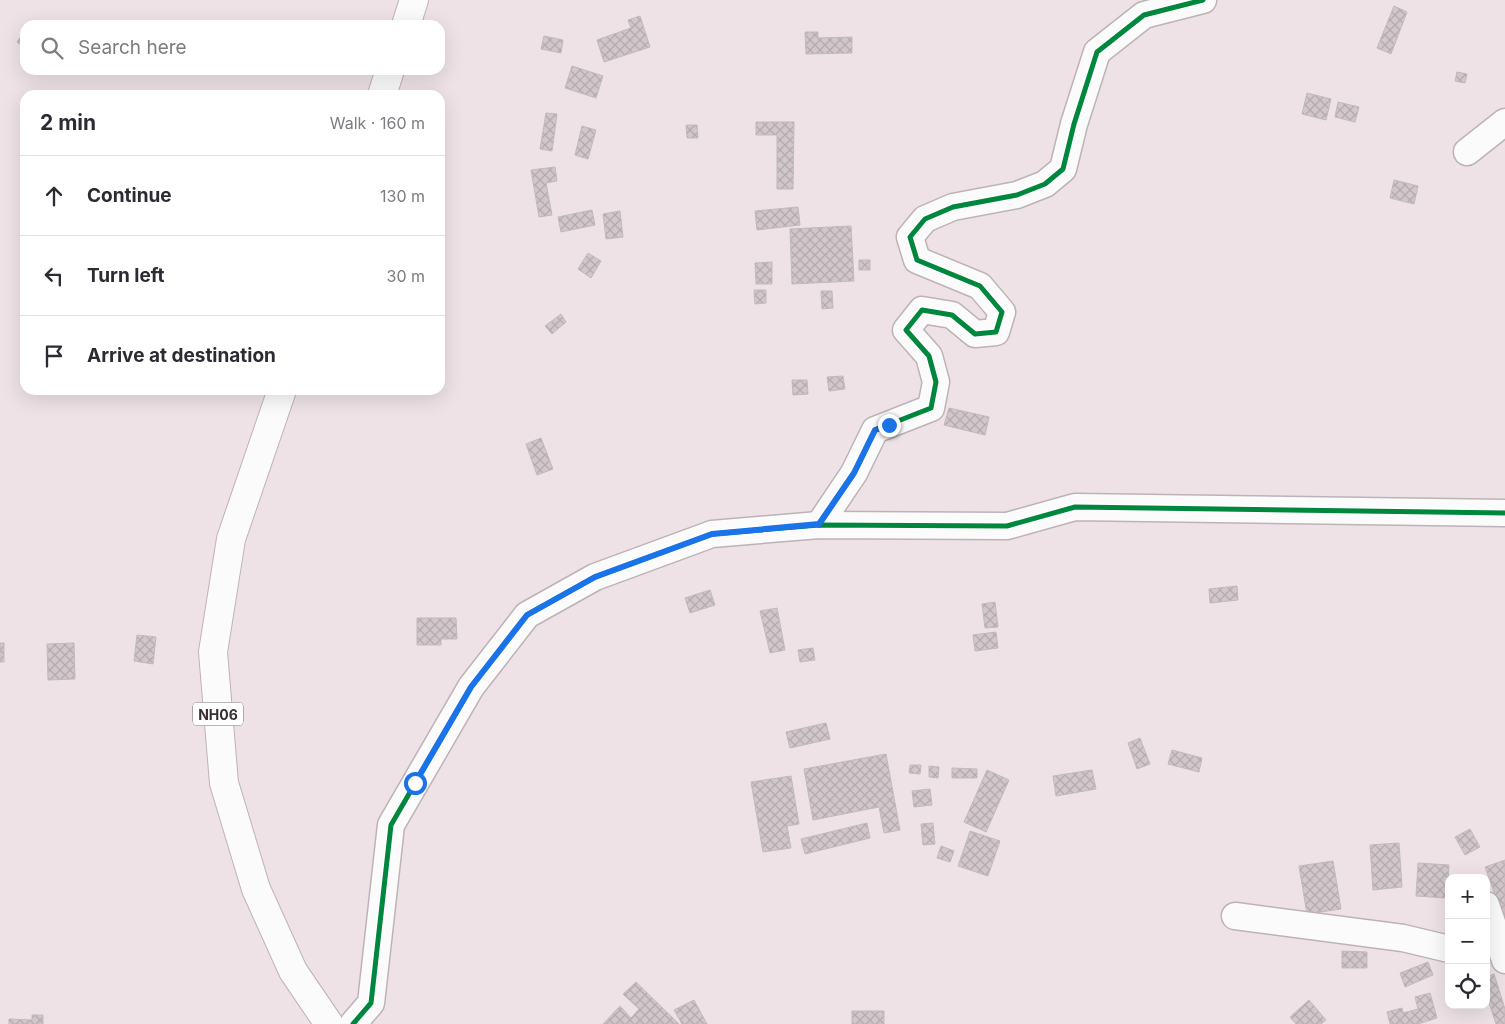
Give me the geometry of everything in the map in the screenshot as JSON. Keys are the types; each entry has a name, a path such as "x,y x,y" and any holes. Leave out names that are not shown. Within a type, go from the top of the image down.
{"main road":[{"path":"408,20 414,0"},
{"path":"384,90 388,75"},
{"name":"NH06","path":"280,395 231,539 213,652 224,783 256,889 292,971 330,1024"}],"street":[{"path":"819,524 854,473 875,430 931,408 936,382 929,356 906,330 922,310 952,315 975,334 996,332 1002,312 980,286 917,260 910,237 925,219 954,208 1017,194 1044,184 1063,169 1074,124 1097,52 1144,15 1203,0"},
{"path":"1468,152 1505,122"},
{"path":"353,1024 371,1003 391,825 471,687 527,615 595,577 712,534 819,524 1007,526 1075,508 1505,513"},
{"path":"1236,916 1403,938 1445,948"},
{"path":"1489,919 1498,958"}],"building":[{"path":"1394,6 1407,12 1391,54 1377,48"},
{"path":"640,16 650,47 604,62 597,40 631,28 628,20"},
{"path":"805,32 818,32 818,38 852,37 852,53 806,54"},
{"path":"544,36 563,40 561,53 541,49"},
{"path":"572,66 603,76 596,98 565,88"},
{"path":"1457,72 1467,74 1465,83 1455,81"},
{"path":"1307,93 1331,99 1326,120 1302,114"},
{"path":"1338,102 1359,107 1355,122 1335,117"},
{"path":"546,113 557,114 552,151 540,149"},
{"path":"756,122 794,122 793,189 777,189 777,135 756,135"},
{"path":"686,125 697,125 698,138 687,138"},
{"path":"582,126 596,130 588,159 575,155"},
{"path":"555,167 557,181 546,183 552,215 539,217 531,170"},
{"path":"1394,180 1418,186 1414,204 1390,198"},
{"path":"798,207 800,225 757,230 755,211"},
{"path":"592,210 595,225 561,232 558,217"},
{"path":"620,211 623,237 606,239 603,214"},
{"path":"851,226 854,281 792,284 790,229"},
{"path":"588,253 601,261 591,278 578,269"},
{"path":"859,260 870,260 870,270 859,270"},
{"path":"772,262 772,284 756,284 755,263"},
{"path":"754,290 766,290 766,303 755,304"},
{"path":"821,291 832,291 833,308 822,309"},
{"path":"561,314 566,322 552,334 545,326"},
{"path":"843,376 845,389 829,391 827,377"},
{"path":"792,380 807,380 808,394 793,395"},
{"path":"949,408 989,417 985,435 944,425"},
{"path":"541,438 553,469 537,475 526,444"},
{"path":"1237,586 1238,600 1210,603 1209,589"},
{"path":"710,590 715,605 690,613 685,598"},
{"path":"995,602 998,627 985,628 982,604"},
{"path":"777,608 785,650 770,653 760,611"},
{"path":"417,618 456,618 457,639 441,639 441,645 417,645"},
{"path":"996,632 998,648 975,651 973,635"},
{"path":"137,635 156,637 153,664 134,661"},
{"path":"0,643 4,643 4,662 0,662"},
{"path":"74,643 75,679 48,680 47,644"},
{"path":"813,648 815,660 800,662 798,650"},
{"path":"826,723 830,739 790,748 786,732"},
{"path":"1140,738 1150,764 1137,769 1128,743"},
{"path":"1172,750 1202,758 1199,772 1168,764"},
{"path":"886,754 900,830 884,833 879,807 813,820 804,769"},
{"path":"910,765 921,765 920,774 909,773"},
{"path":"929,766 939,767 938,778 929,777"},
{"path":"952,768 977,769 977,778 952,778"},
{"path":"987,770 1009,780 986,832 964,822"},
{"path":"1092,770 1096,789 1056,796 1053,776"},
{"path":"791,776 799,824 787,826 791,848 763,852 751,782"},
{"path":"930,789 932,805 914,807 912,791"},
{"path":"867,823 870,838 805,854 801,839"},
{"path":"933,823 935,844 923,845 921,824"},
{"path":"1470,829 1480,847 1465,855 1455,837"},
{"path":"970,831 1000,841 988,876 958,866"},
{"path":"1399,843 1402,887 1373,890 1370,845"},
{"path":"941,846 954,851 950,862 937,858"},
{"path":"1505,860 1505,922 1490,881 1490,874 1488,874 1485,867"},
{"path":"1333,861 1341,909 1307,914 1299,866"},
{"path":"1418,863 1449,865 1448,874 1445,874 1445,898 1416,896"},
{"path":"1342,951 1367,952 1367,968 1342,968"},
{"path":"1428,962 1433,975 1405,987 1400,973"},
{"path":"1494,974 1505,1009 1505,1024 1496,1024 1490,1005 1490,976"},
{"path":"636,982 679,1024 603,1024 620,1006 631,1018 639,1009 623,994"},
{"path":"1430,993 1437,1018 1418,1024 1390,1024 1387,1012 1402,1008 1403,1013 1418,1009 1415,997"},
{"path":"694,1000 707,1024 682,1024 674,1010"},
{"path":"1309,1000 1326,1020 1321,1024 1296,1024 1290,1017"},
{"path":"852,1011 884,1011 884,1024 852,1024"},
{"path":"32,1015 43,1015 43,1024 9,1024 9,1019 32,1020"}],"cycle path":[{"path":"819,525 854,473 875,430 931,408 936,382 929,356 906,330 922,310 952,315 975,334 996,332 1002,312 980,286 917,260 910,237 925,219 953,207 1017,195 1045,184 1063,169 1074,124 1097,52 1144,15 1203,0"},
{"path":"353,1024 371,1003 391,825 471,687 527,615 595,577 712,534 819,525 1007,526 1075,507 1505,513"}],"route":[{"path":"415,783 471,687 527,615 595,577 712,534 819,524 854,473 875,430 889,425"}]}
